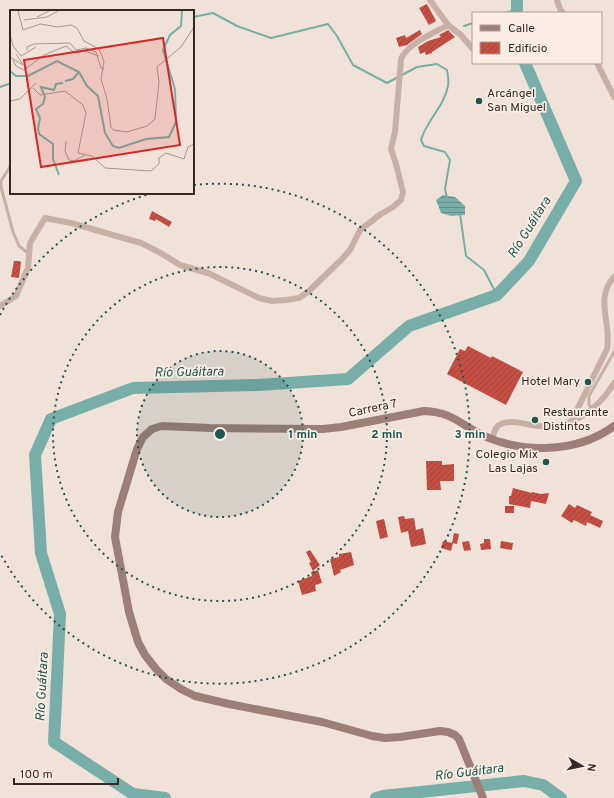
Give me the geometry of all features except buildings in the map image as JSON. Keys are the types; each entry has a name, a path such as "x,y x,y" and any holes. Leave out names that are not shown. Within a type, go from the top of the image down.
{"street":[{"path":"430,0 448,25 461,35 472,48"},
{"path":"556,0 562,12"},
{"path":"0,306 16,296 28,268 30,243 45,218 71,223 141,243 180,265 208,273 259,298 279,300 298,298 309,291 350,250 360,230 401,200 403,192 391,149 396,132 401,59 405,51 448,25"},
{"path":"597,64 614,98"},
{"path":"571,422 607,349 608,337 603,301 608,284 614,277"},
{"path":"492,439 496,427 501,424 520,423 539,426 571,422 592,410 601,401 614,383"},
{"name":"Carrera 7","path":"483,798 460,739 448,732 440,731 385,738 372,736 322,722 195,696 166,679 156,669 145,655 133,628 118,559 116,537 118,512 137,449 143,437 152,429 162,426 323,429 424,411 436,411 448,415 492,439 508,444 533,448 556,447 592,439 614,426"}],"lane":[{"path":"10,166 1,181 2,187 13,232 19,246 29,254"},
{"path":"592,410 589,404 589,396 614,352"}],"water":[{"path":"443,195 455,197 465,206 465,215 451,216 441,213 436,200"}],"waterway":[{"name":"Río Guáitara","path":"517,0 517,12"},
{"path":"508,12 516,10"},
{"path":"194,17 213,13 237,26 271,38 328,24 337,36 353,65 387,83 398,77"},
{"path":"464,26 472,23"},
{"path":"402,75 417,67 437,64 447,70 448,86 446,94 423,133 421,140 424,146 445,152 450,160 445,189 447,198"},
{"name":"Río Guáitara","path":"165,798 133,794 54,742 60,614 41,553 35,455 51,419 133,388 258,385 348,379 409,326 497,295 529,261 576,181 525,64"},
{"path":"0,87 10,83"},
{"path":"460,214 466,256 484,270 497,295"},
{"name":"Río Guáitara","path":"376,798 524,781 543,785 561,798"}],"place":[{"name":"Arcángel San Miguel","path":"479,101"},
{"name":"Hotel Mary","path":"588,382"},
{"name":"Restaurante Distintos","path":"535,420"},
{"name":"Colegio Mix Las Lajas","path":"546,462"}]}
